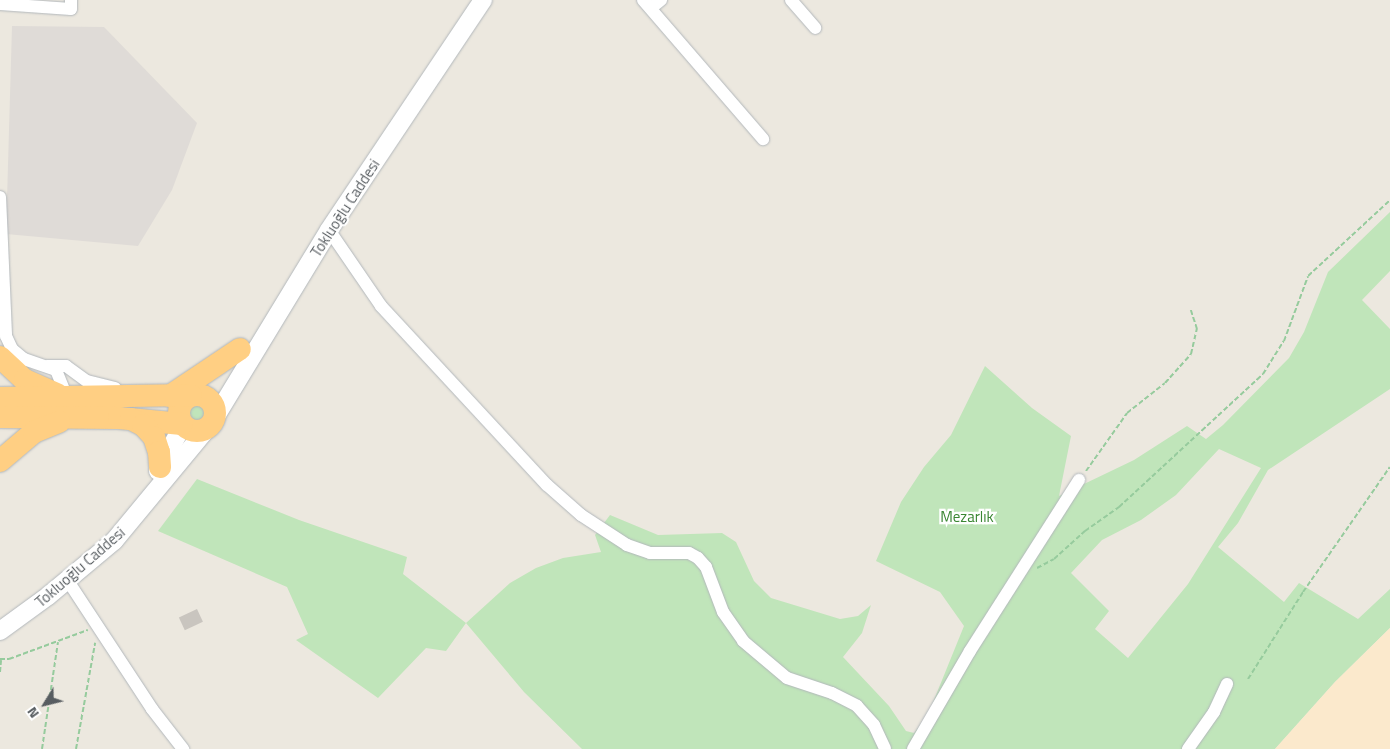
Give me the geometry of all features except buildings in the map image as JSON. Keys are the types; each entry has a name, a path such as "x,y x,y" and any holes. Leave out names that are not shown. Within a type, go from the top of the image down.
{"highway":[{"path":"167,398 240,349"},
{"path":"0,357 25,380 68,409"},
{"path":"183,424 179,407 192,395"},
{"path":"0,398 68,409 130,418 183,424 198,431 211,423 212,403 203,395 192,395 68,409 0,417"},
{"path":"0,461 34,432 68,409"},
{"path":"130,418 143,425 154,438 159,452 160,467"}],"street":[{"path":"0,4 71,9 71,0"},
{"name":"Tokluoğlu Caddesi","path":"0,631 68,580 132,522 211,423 329,230 483,0"},
{"path":"661,0 647,4 763,139"},
{"path":"791,0 815,28"},
{"path":"0,197 6,336 18,355 56,370 68,409"},
{"path":"329,230 382,306 547,485 581,515 626,545 650,553 689,553 698,558 706,567 723,612 744,641 787,678 832,693 857,706 874,725 885,749"},
{"path":"192,395 281,309"},
{"path":"47,366 66,366 101,386 167,398"},
{"path":"132,522 183,424"},
{"path":"913,749 1018,575 1079,480"},
{"path":"68,580 182,749"},
{"path":"1188,749 1214,712 1227,684"}],"path":[{"path":"1018,575 1054,559 1085,530 1119,507 1263,374 1284,341 1308,276 1390,200"},
{"path":"1079,480 1127,413 1165,383 1190,354 1197,329 1191,310"},
{"path":"1248,679 1303,592 1390,467"},
{"path":"0,672 1,660 98,627"},
{"path":"76,749 98,627"},
{"path":"42,749 58,642"}],"shaded area":[{"path":"12,26 104,27 197,123 172,190 138,246 6,234"}],"green space":[{"name":"Mezarlık","path":"1390,212 1390,271 1362,300 1390,329 1390,389 1268,470 1238,523 1218,547 1284,602 1299,583 1358,619 1390,589 1390,628 1335,682 1275,749 582,749 524,692 466,623 510,583 536,568 563,558 601,552 595,535 610,515 658,535 722,533 736,542 754,581 771,598 840,619 858,616 871,605 862,633 843,657 889,706 906,731 914,733 927,717 964,626 940,592 876,561 901,502 924,467 951,435 985,366 1032,408 1071,436 1059,496 1134,460 1187,426 1206,439 1223,425 1289,358 1304,332 1328,272","holes":["1219,449 1261,468 1188,584 1128,658 1095,629 1109,611 1071,573 1102,540 1141,520 1176,495"]},
{"path":"197,399 206,403 210,412 206,421 197,425 188,421 184,412 188,403"},
{"path":"197,479 299,520 407,557 403,574 466,623 446,651 426,648 378,698 296,640 308,634 287,587 158,531"}],"sand":[{"path":"1390,628 1390,749 1275,749 1335,682"}]}
